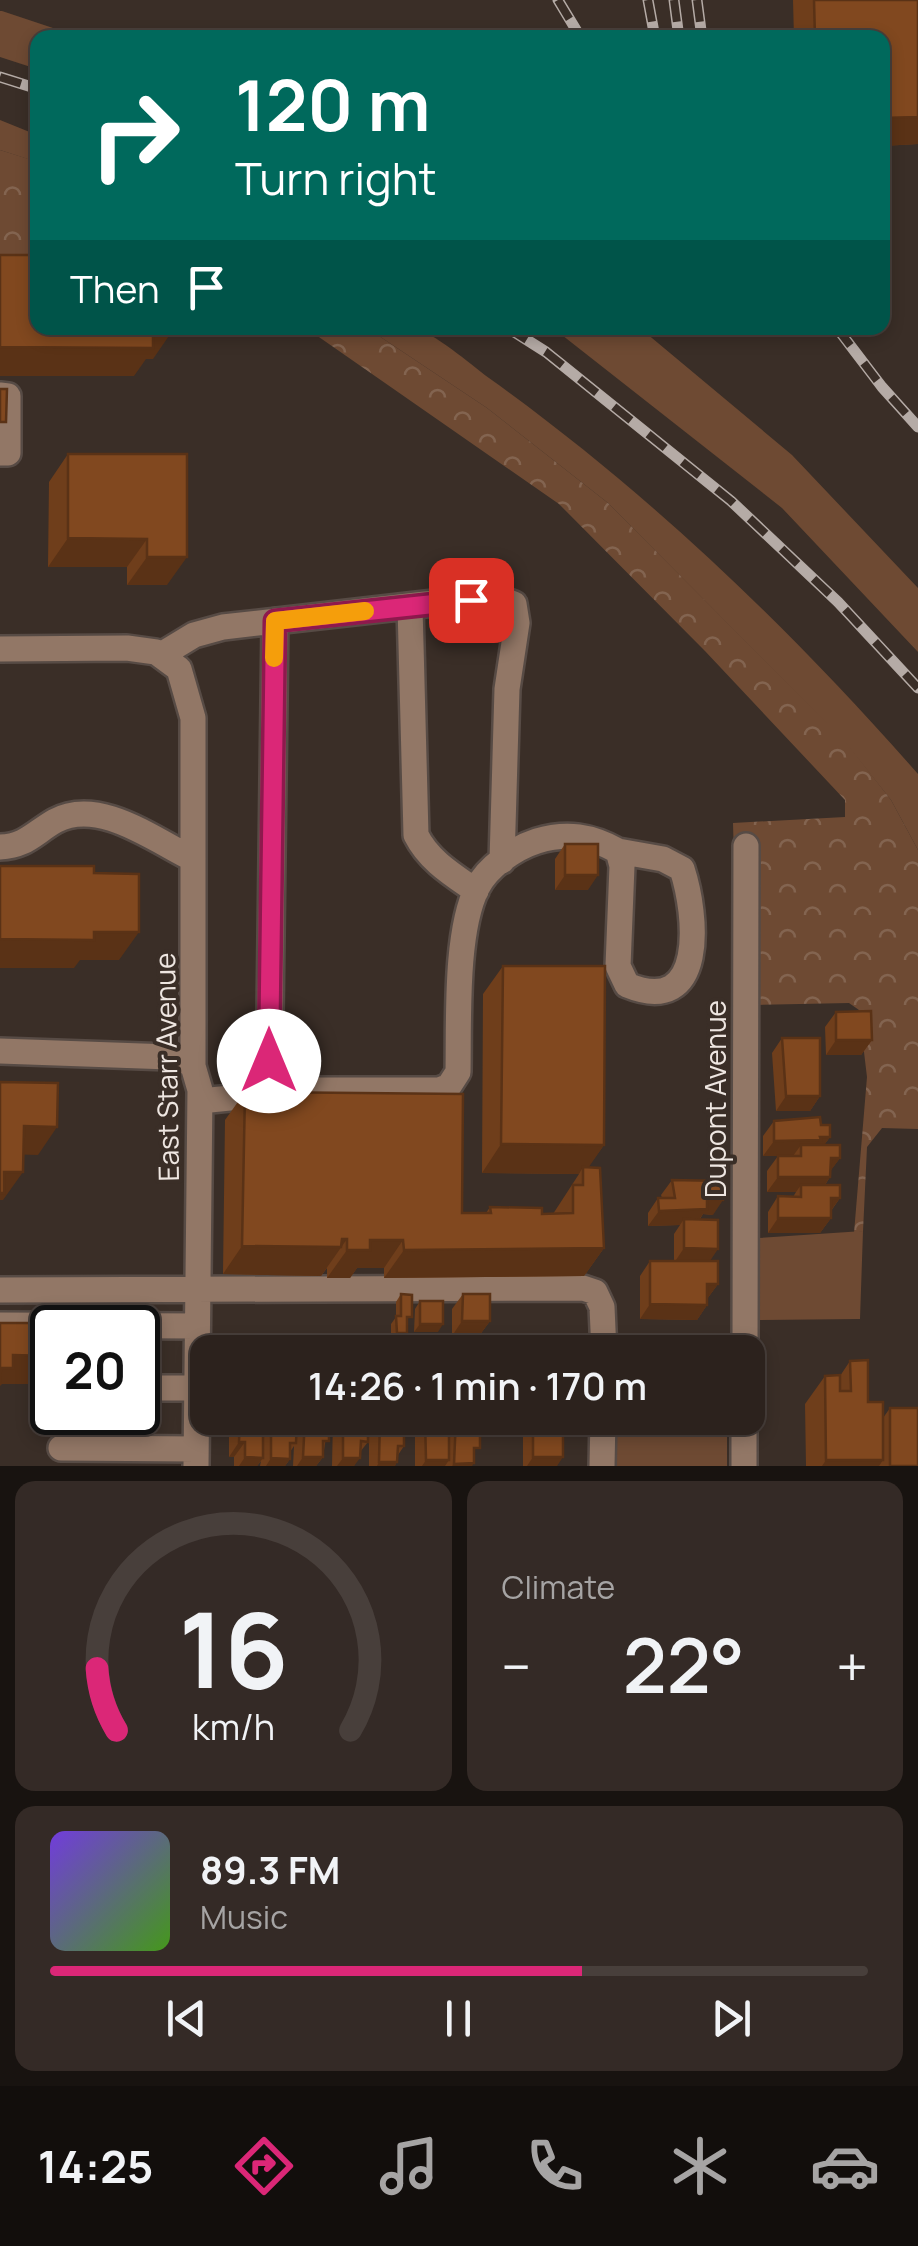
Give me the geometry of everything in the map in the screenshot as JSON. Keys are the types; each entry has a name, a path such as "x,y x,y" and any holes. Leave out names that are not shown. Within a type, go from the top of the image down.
{"street":[{"path":"0,395 8,396 8,454 0,454"},
{"path":"0,649 126,648 156,652 170,662 194,635 222,627 499,598 514,604 517,623 508,668 502,861"},
{"path":"410,606 416,835 423,849 442,868 476,891"},
{"path":"269,1094 275,621"},
{"name":"East Starr Avenue","path":"170,662 192,718 193,1066 199,1078 200,1101 197,1335"},
{"path":"0,846 28,842 72,814 97,814 193,858"},
{"path":"200,1101 312,1090 440,1090 450,1086 458,1072 460,967 476,891 492,868 526,845 562,836 598,840 618,851 664,858 682,868 692,927 690,962 682,981 668,989 642,991 626,985 618,966 622,866 618,851"},
{"name":"Dupont Avenue","path":"744,1335 746,846"},
{"path":"0,1051 170,1058 193,1066"},
{"path":"0,1290 583,1288 595,1292 602,1306 603,1335"},
{"path":"0,1325 197,1326"},
{"path":"160,1388 190,1388"},
{"path":"602,1466 603,1435"},
{"path":"744,1435 744,1466"},
{"path":"61,1448 196,1458"}],"green space":[{"path":"0,11 58,30 30,30 30,67 0,57"},
{"path":"0,120 30,132 30,160 0,150"},
{"path":"0,150 30,159 30,277 0,277"},
{"path":"316,335 378,335 487,408 608,503 845,741 891,800 918,850 918,1129 882,1128 867,1147 863,1231 854,1233 867,1077 859,1010 849,1003 755,1005 738,999 733,823 845,817 845,800 559,504"},
{"path":"378,335 429,335 441,342 605,467 715,564 819,666 918,774 918,850 891,800 844,741 608,503 487,408"},
{"path":"562,335 648,335 792,455 918,588 918,652 782,508"},
{"path":"863,1231 860,1319 759,1320 759,1238"},
{"path":"609,1435 727,1435 727,1466 609,1466"}],"building":[{"path":"814,0 918,0 918,117 890,118 890,30 815,30"},
{"path":"0,255 30,255 30,335 153,335 153,348 0,347"},
{"path":"0,389 7,389 6,422 0,422"},
{"path":"68,454 187,454 187,557 147,557 147,539 68,538"},
{"path":"565,844 598,844 598,875 565,875"},
{"path":"0,866 94,866 94,873 139,874 139,932 94,932 94,940 0,939"},
{"path":"503,966 605,966 604,1145 501,1144"},
{"path":"871,1011 872,1040 836,1040 836,1012"},
{"path":"782,1038 820,1038 820,1096 786,1096"},
{"path":"0,1082 58,1083 57,1127 24,1126 23,1172 4,1172 4,1193 0,1193"},
{"path":"245,1092 463,1094 462,1213 491,1213 490,1207 542,1208 542,1214 573,1213 573,1185 583,1185 583,1167 600,1168 604,1248 404,1250 403,1240 370,1240 370,1250 347,1250 347,1239 342,1239 341,1247 242,1246"},
{"path":"820,1117 821,1125 830,1125 830,1137 774,1141 774,1121"},
{"path":"801,1145 840,1145 840,1158 831,1158 830,1177 778,1177 778,1156 801,1156"},
{"path":"672,1180 724,1181 723,1200 707,1199 707,1209 659,1211 658,1198 675,1198"},
{"path":"801,1185 840,1185 840,1198 831,1198 831,1218 778,1218 778,1196 801,1197"},
{"path":"684,1219 718,1220 718,1249 684,1248"},
{"path":"650,1261 718,1261 718,1284 707,1284 707,1305 650,1304"},
{"path":"401,1294 412,1295 407,1333 397,1333"},
{"path":"463,1294 490,1294 490,1321 462,1321"},
{"path":"420,1301 443,1301 443,1324 420,1324"},
{"path":"0,1323 30,1323 30,1355 13,1355 13,1368 1,1368 0,1384"},
{"path":"868,1360 868,1402 883,1402 883,1460 826,1460 825,1376 840,1375 840,1391 851,1391 850,1361"},
{"path":"890,1408 918,1408 918,1466 890,1466"},
{"path":"239,1435 263,1435 263,1458 245,1457 245,1442 239,1442"},
{"path":"271,1435 296,1435 296,1443 290,1443 290,1459 271,1458"},
{"path":"304,1435 329,1435 329,1441 323,1441 323,1457 303,1457"},
{"path":"343,1435 368,1435 368,1442 361,1441 360,1458 343,1458"},
{"path":"380,1435 404,1435 404,1446 398,1446 397,1462 379,1462"},
{"path":"425,1435 449,1435 449,1460 426,1460"},
{"path":"455,1435 480,1435 480,1448 474,1448 474,1463 454,1464"},
{"path":"533,1435 563,1435 563,1457 533,1457"}],"railway":[{"path":"558,0 576,30"},
{"path":"648,0 654,30"},
{"path":"674,0 678,30"},
{"path":"697,0 701,30"},
{"path":"0,77 30,86"},
{"path":"519,335 546,352 731,501 838,602 918,688"},
{"path":"842,335 918,427"}],"slow traffic":[{"path":"274,658 275,621 365,611"}],"route":[{"path":"269,1061 275,621 471,600"}]}
